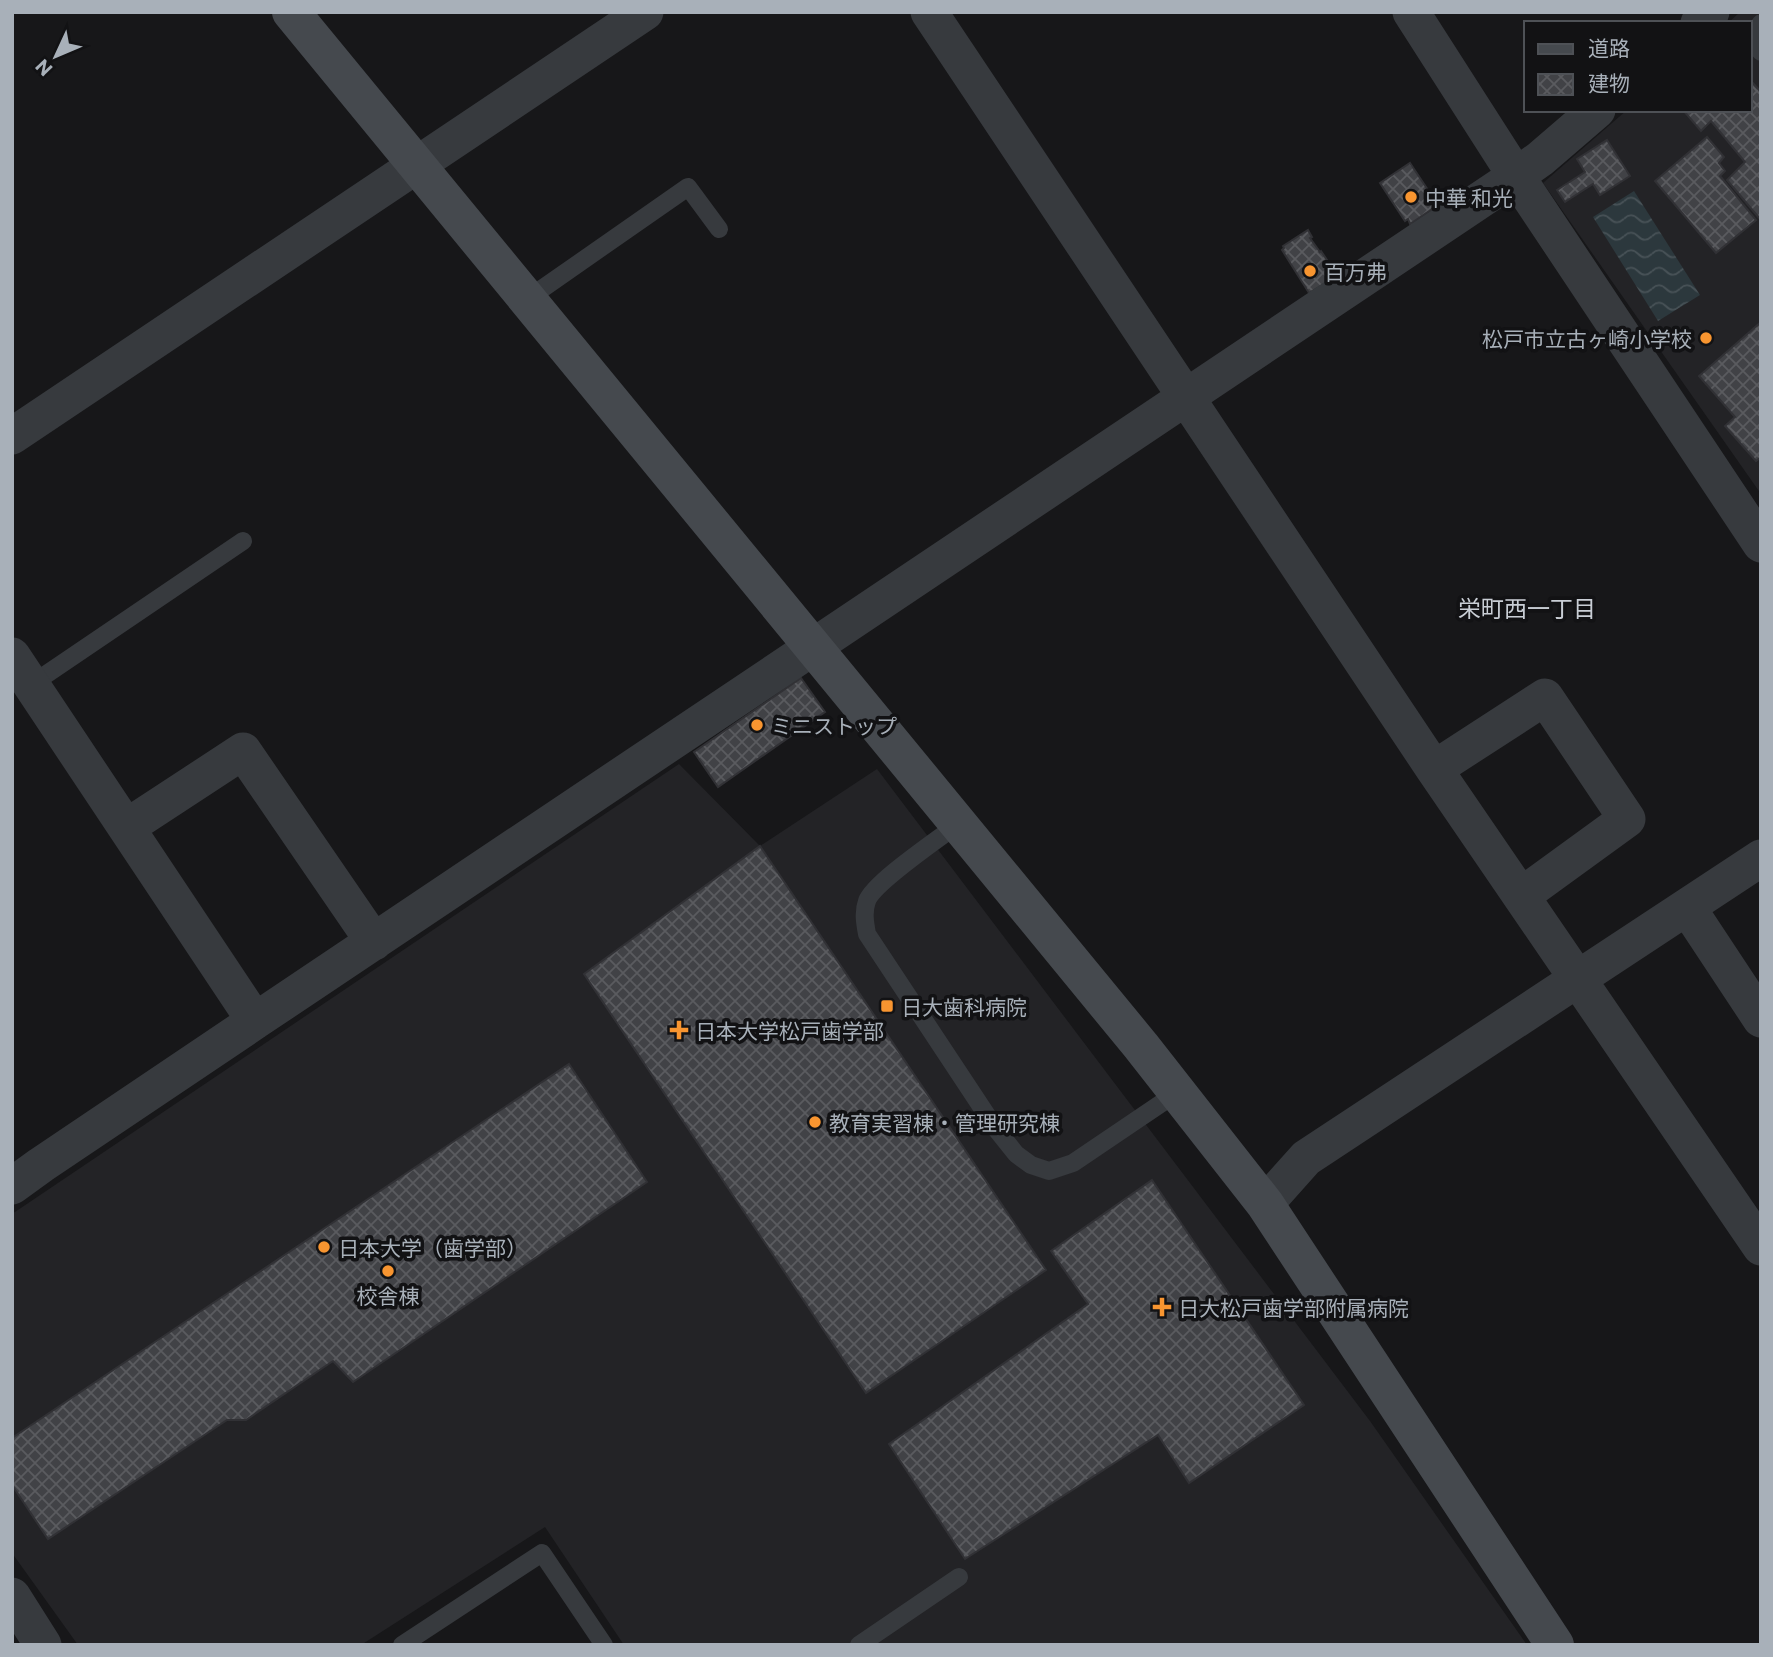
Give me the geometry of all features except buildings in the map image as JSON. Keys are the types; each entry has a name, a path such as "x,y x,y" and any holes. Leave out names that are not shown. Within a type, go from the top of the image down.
{"street":[{"path":"291,12 1141,1045 1265,1204 1555,1645"},
{"path":"12,436 645,12"},
{"path":"929,12 1434,769 1761,1247"},
{"path":"1411,12 1516,176 1761,544"},
{"path":"12,1186 1516,176 1541,159 1595,112"},
{"path":"22,670 255,1021"},
{"path":"1434,769 1545,697 1627,819 1521,896"},
{"path":"127,827 243,751 374,942"},
{"path":"1265,1204 1306,1158 1761,858"},
{"path":"1687,907 1761,1019"},
{"path":"12,1596 29,1638"}],"lane":[{"path":"1754,12 1761,21 1754,33 1757,48 1761,52"},
{"path":"526,300 688,187 719,229"},
{"path":"22,670 243,541"},
{"path":"958,824 884,881 867,899 864,914 867,934 996,1129 1016,1154 1031,1165 1049,1171 1073,1163 1178,1092"},
{"path":"402,1645 542,1553 604,1645"},
{"path":"859,1645 959,1577"}],"shaded area":[{"name":"松戸市立古ヶ崎小学校","path":"1740,12 1761,12 1761,494 1543,183 1625,112 1752,112 1752,21 1730,21"},
{"name":"日本大学松戸歯学部","path":"679,764 760,846 877,769 1370,1421 1527,1645 624,1645 545,1527 361,1645 78,1645 12,1553 12,1214"}],"water":[{"path":"1634,191 1700,295 1658,321 1593,217"}],"place":[{"name":"中華 和光","path":"1411,197"},
{"name":"百万弗","path":"1310,271"},
{"name":"松戸市立古ヶ崎小学校","path":"1706,338"},
{"name":"ミニストップ","path":"757,725"},
{"name":"日大歯科病院","path":"887,1006"},
{"name":"日本大学松戸歯学部","path":"679,1030"},
{"name":"教育実習棟・管理研究棟","path":"815,1122"},
{"name":"日本大学（歯学部）","path":"324,1247"},
{"name":"校舎棟","path":"388,1271"},
{"name":"日大松戸歯学部附属病院","path":"1162,1307"}],"district":[{"name":"栄町西一丁目","path":"1527,608"}]}
